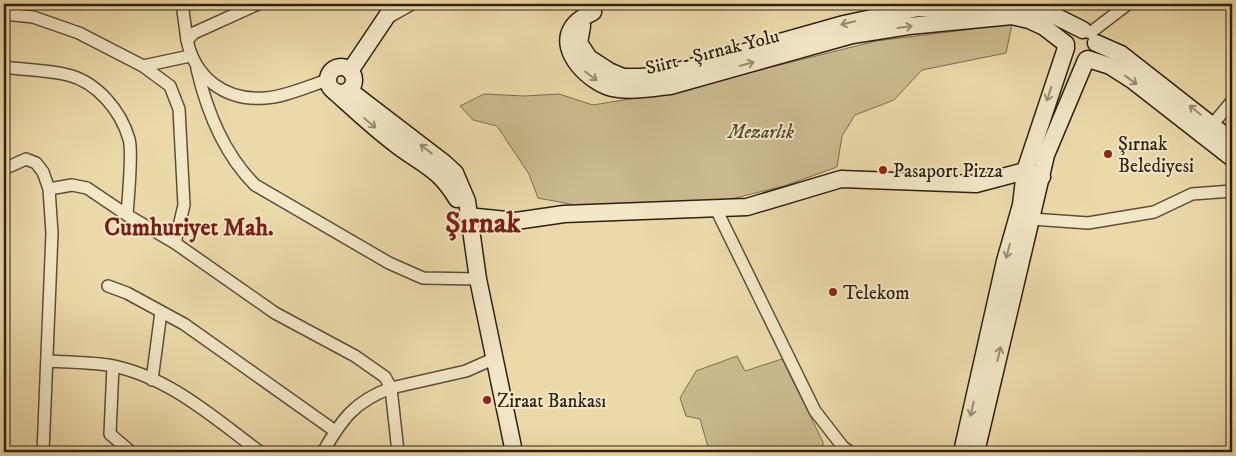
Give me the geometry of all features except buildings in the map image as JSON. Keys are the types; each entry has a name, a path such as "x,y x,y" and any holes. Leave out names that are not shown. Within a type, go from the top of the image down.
{"street":[{"path":"186,4 183,11 190,56 198,70 212,84 228,94 243,98 266,98 337,87 354,83 350,71 344,67 336,68 330,73 337,87 398,146 446,180 467,216 493,359 514,452"},
{"path":"187,40 194,33 258,4"},
{"path":"350,71 391,11 412,4"},
{"path":"962,452 1021,205 1025,171 1066,46 1073,32 1089,35 1128,4"},
{"name":"Siirt - Şırnak Yolu","path":"597,8 581,27 579,43 589,58 623,77 667,74 844,24 918,8 1057,9 1089,35 1121,54 1213,124 1232,141"},
{"name":"Siirt - Şırnak Yolu","path":"597,8 580,19 572,28 569,34 572,56 583,70 600,82 621,89 670,86 852,35 908,26 1012,16 1029,20 1044,27 1066,46"},
{"path":"4,14 33,18 79,33 143,66 170,86 179,109 184,206 175,244"},
{"path":"976,452 1046,155 1087,59 1095,52 1089,35"},
{"path":"1066,46 1074,59 1087,59 1110,66 1232,158"},
{"path":"143,66 190,56"},
{"path":"4,67 68,75 87,81 100,92 119,116 130,140 127,215"},
{"path":"198,70 203,93 222,139 239,168 256,184 389,263 423,278 478,279"},
{"path":"1213,124 1232,101"},
{"path":"4,169 26,159 36,162 43,172 49,189 52,233 43,452"},
{"path":"467,216 516,221 564,214 747,207 841,179 976,184 1025,171 1042,177"},
{"path":"49,189 72,185 87,188 175,244 275,314 355,356 385,376 391,388 398,452"},
{"path":"1032,219 1088,223 1154,212 1192,194 1232,191"},
{"path":"716,209 815,411 843,447 850,452"},
{"path":"108,286 127,293 184,324 335,431"},
{"path":"152,380 161,312"},
{"path":"323,452 335,431 351,411 364,399 391,388 466,371 493,359"},
{"path":"47,361 113,366 140,374 190,399 260,452"},
{"path":"113,366 110,434 131,452"}],"green space":[{"name":"Mezarlık","path":"1012,24 1006,53 922,70 894,100 855,115 842,136 837,167 784,186 727,200 575,205 538,198 529,174 497,126 473,120 460,106 484,94 524,96 559,94 593,105 672,92 876,41"},
{"path":"737,356 745,371 782,359 823,442 823,448 818,452 702,452 708,447 700,419 686,416 680,398 696,371"}],"place":[{"name":"Şırnak Belediyesi","path":"1108,154"},
{"name":"Pasaport Pizza","path":"883,170"},
{"name":"Telekom","path":"833,292"},
{"name":"Ziraat Bankası","path":"487,400"}],"district":[{"name":"Şırnak","path":"483,222"},
{"name":"Cumhuriyet Mah.","path":"189,227"}]}
